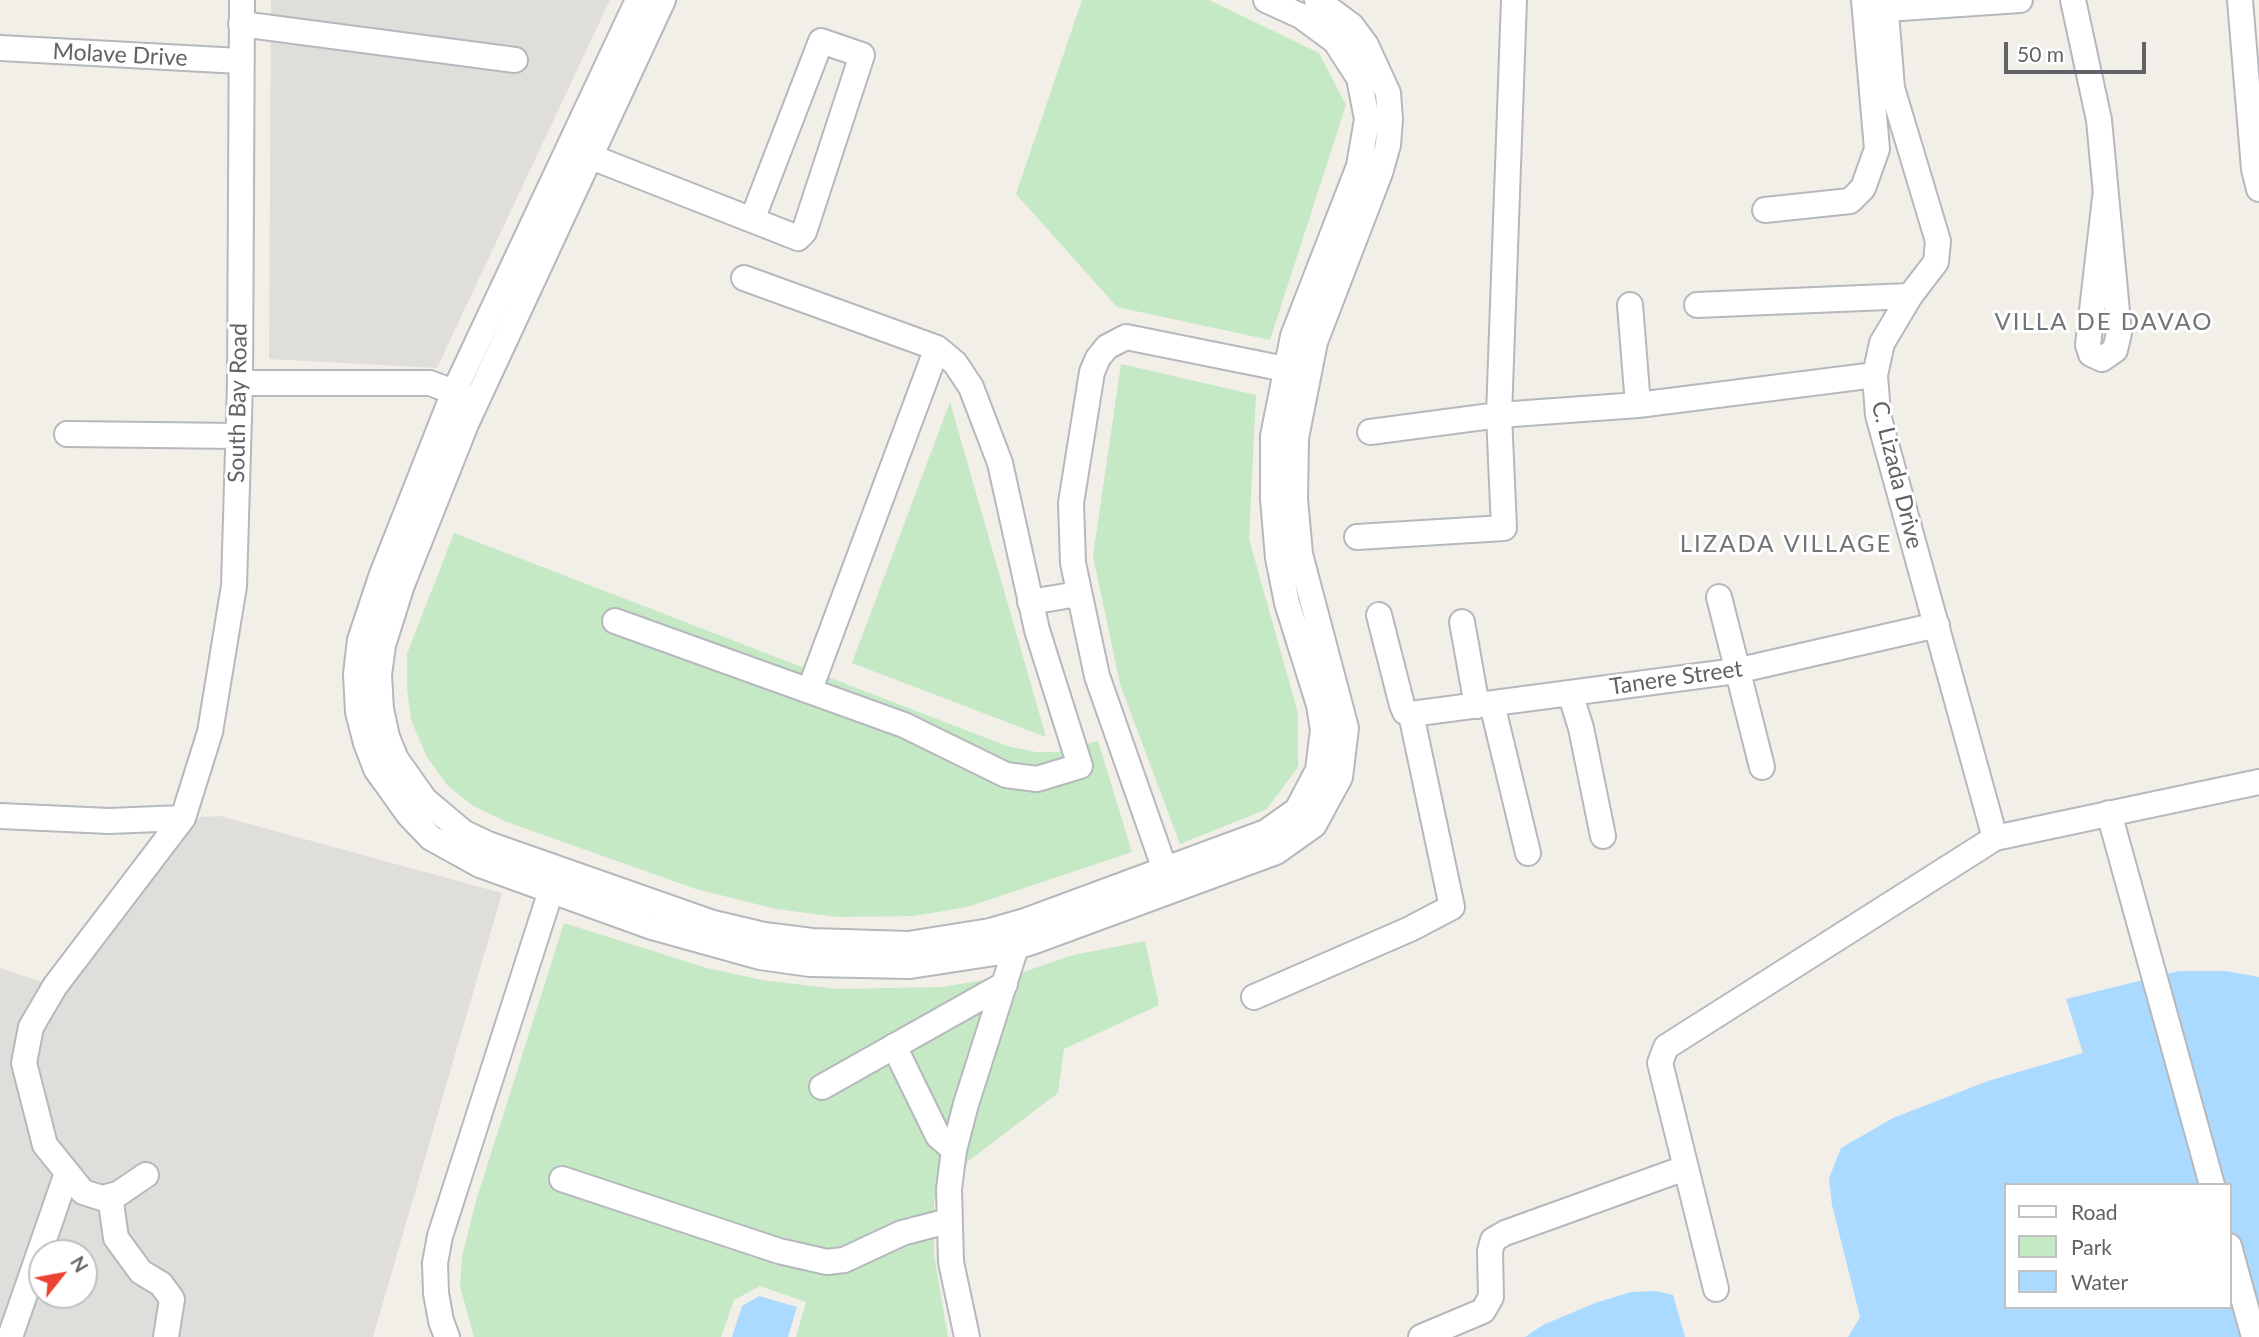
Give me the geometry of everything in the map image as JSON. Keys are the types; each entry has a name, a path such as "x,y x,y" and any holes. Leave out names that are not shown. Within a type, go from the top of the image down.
{"street":[{"path":"579,153 638,0"},
{"path":"663,0 579,153 465,396 389,620 379,675 381,709 396,759 425,800 446,820 554,880 708,945 760,957 810,964 910,966 1016,947 1168,881 1283,822 1297,810 1318,770 1323,730 1287,603 1278,558 1273,436 1319,298 1366,142 1365,97 1359,78 1335,41 1300,16 1266,0"},
{"path":"1317,0 1352,26 1366,45 1388,93 1390,119 1388,145 1380,173 1319,298"},
{"path":"1357,537 1504,528 1499,415 1514,0"},
{"path":"1765,210 1850,201 1863,188 1877,149 1878,3 2020,0"},
{"path":"2073,0 2099,120 2119,333 2115,350 2102,359 2091,354 2088,345 2105,198"},
{"path":"2240,0 2254,169 2259,189"},
{"name":"C. Lizada Drive","path":"1878,3 1892,88 1938,241 1936,262 1910,296 1882,343 1875,375 1878,415 1995,838"},
{"path":"242,12 516,60"},
{"name":"South Bay Road","path":"186,810 210,732 234,586 240,383 242,12"},
{"path":"579,153 798,238 804,232 862,55 821,41 752,220"},
{"name":"Molave Drive","path":"0,48 240,61"},
{"path":"615,621 904,725 1006,775 1037,779 1080,766 1056,696 1030,602 1000,463 971,387 955,363 937,348 744,278"},
{"path":"1697,305 1910,296"},
{"path":"1630,305 1638,405"},
{"path":"1168,881 1097,676 1078,594 1071,531 1073,477 1092,372 1107,347 1126,337 1295,371"},
{"path":"810,689 937,348"},
{"path":"1370,432 1499,415 1638,405 1875,375"},
{"path":"240,383 430,383 465,396"},
{"path":"66,434 238,436"},
{"path":"1030,602 1078,594"},
{"path":"1719,597 1762,767"},
{"path":"1254,997 1410,929 1452,907 1411,714 1405,712 1402,705 1378,615"},
{"path":"1462,622 1528,853"},
{"name":"Tanere Street","path":"1411,714 1736,671 1937,625"},
{"path":"1570,693 1581,728 1603,835"},
{"path":"1716,1289 1660,1063 1665,1047 1995,838 2259,782"},
{"path":"0,816 110,821 186,810"},
{"path":"146,1175 103,1198 83,1192 45,1145 24,1063 31,1027 55,986 186,810"},
{"path":"2109,813 2211,1183"},
{"path":"554,880 764,935 867,944 908,944 990,931 1168,881"},
{"path":"447,1337 440,1321 436,1293 435,1263 440,1236 554,880"},
{"path":"967,1337 951,1262 948,1221 954,1150 1016,947"},
{"path":"822,1087 1005,984"},
{"path":"894,1046 939,1136 954,1150"},
{"path":"1421,1337 1483,1311 1487,1306 1491,1297 1490,1251 1493,1240 1505,1233 1685,1167"},
{"path":"10,1337 67,1173"},
{"path":"562,1179 779,1251 827,1262 844,1260 902,1233 948,1221"},
{"path":"110,1196 116,1238 141,1272 161,1284 172,1299 166,1337"},
{"path":"2231,1253 2255,1337"}],"shaded area":[{"path":"271,0 610,0 437,368 269,359"},
{"path":"220,816 502,893 373,1337 0,1337 0,968 60,988 182,826 201,817"}],"green space":[{"path":"1082,0 1209,0 1319,53 1346,105 1270,340 1117,307 1016,194"},
{"path":"1121,364 1256,395 1249,539 1298,713 1298,767 1267,809 1180,844 1120,684 1093,556"},
{"path":"950,402 1046,737 852,663"},
{"path":"454,533 1007,746 1036,752 1060,752 1098,741 1132,852 967,907 914,916 838,917 776,909 696,889 507,822 473,806 447,785 427,757 411,720 407,689 407,654"},
{"path":"564,923 707,968 762,980 837,989 942,987 1015,975 1073,955 1145,941 1159,1005 1064,1049 1058,1093 938,1184 934,1202 934,1255 948,1337 796,1337 806,1302 760,1286 734,1300 721,1337 474,1337 460,1286 462,1257 476,1201"}],"water":[{"path":"2179,971 2226,971 2259,977 2259,1337 1848,1337 1860,1317 1832,1205 1829,1178 1841,1148 1893,1118 1988,1081 2083,1053 2066,999"},
{"path":"1656,1291 1673,1295 1685,1337 1525,1337 1543,1325 1595,1303 1631,1292"},
{"path":"759,1296 797,1307 788,1337 732,1337 742,1306"}],"district":[{"name":"VILLA DE DAVAO","path":"2104,322"},
{"name":"LIZADA VILLAGE","path":"1786,544"}]}
